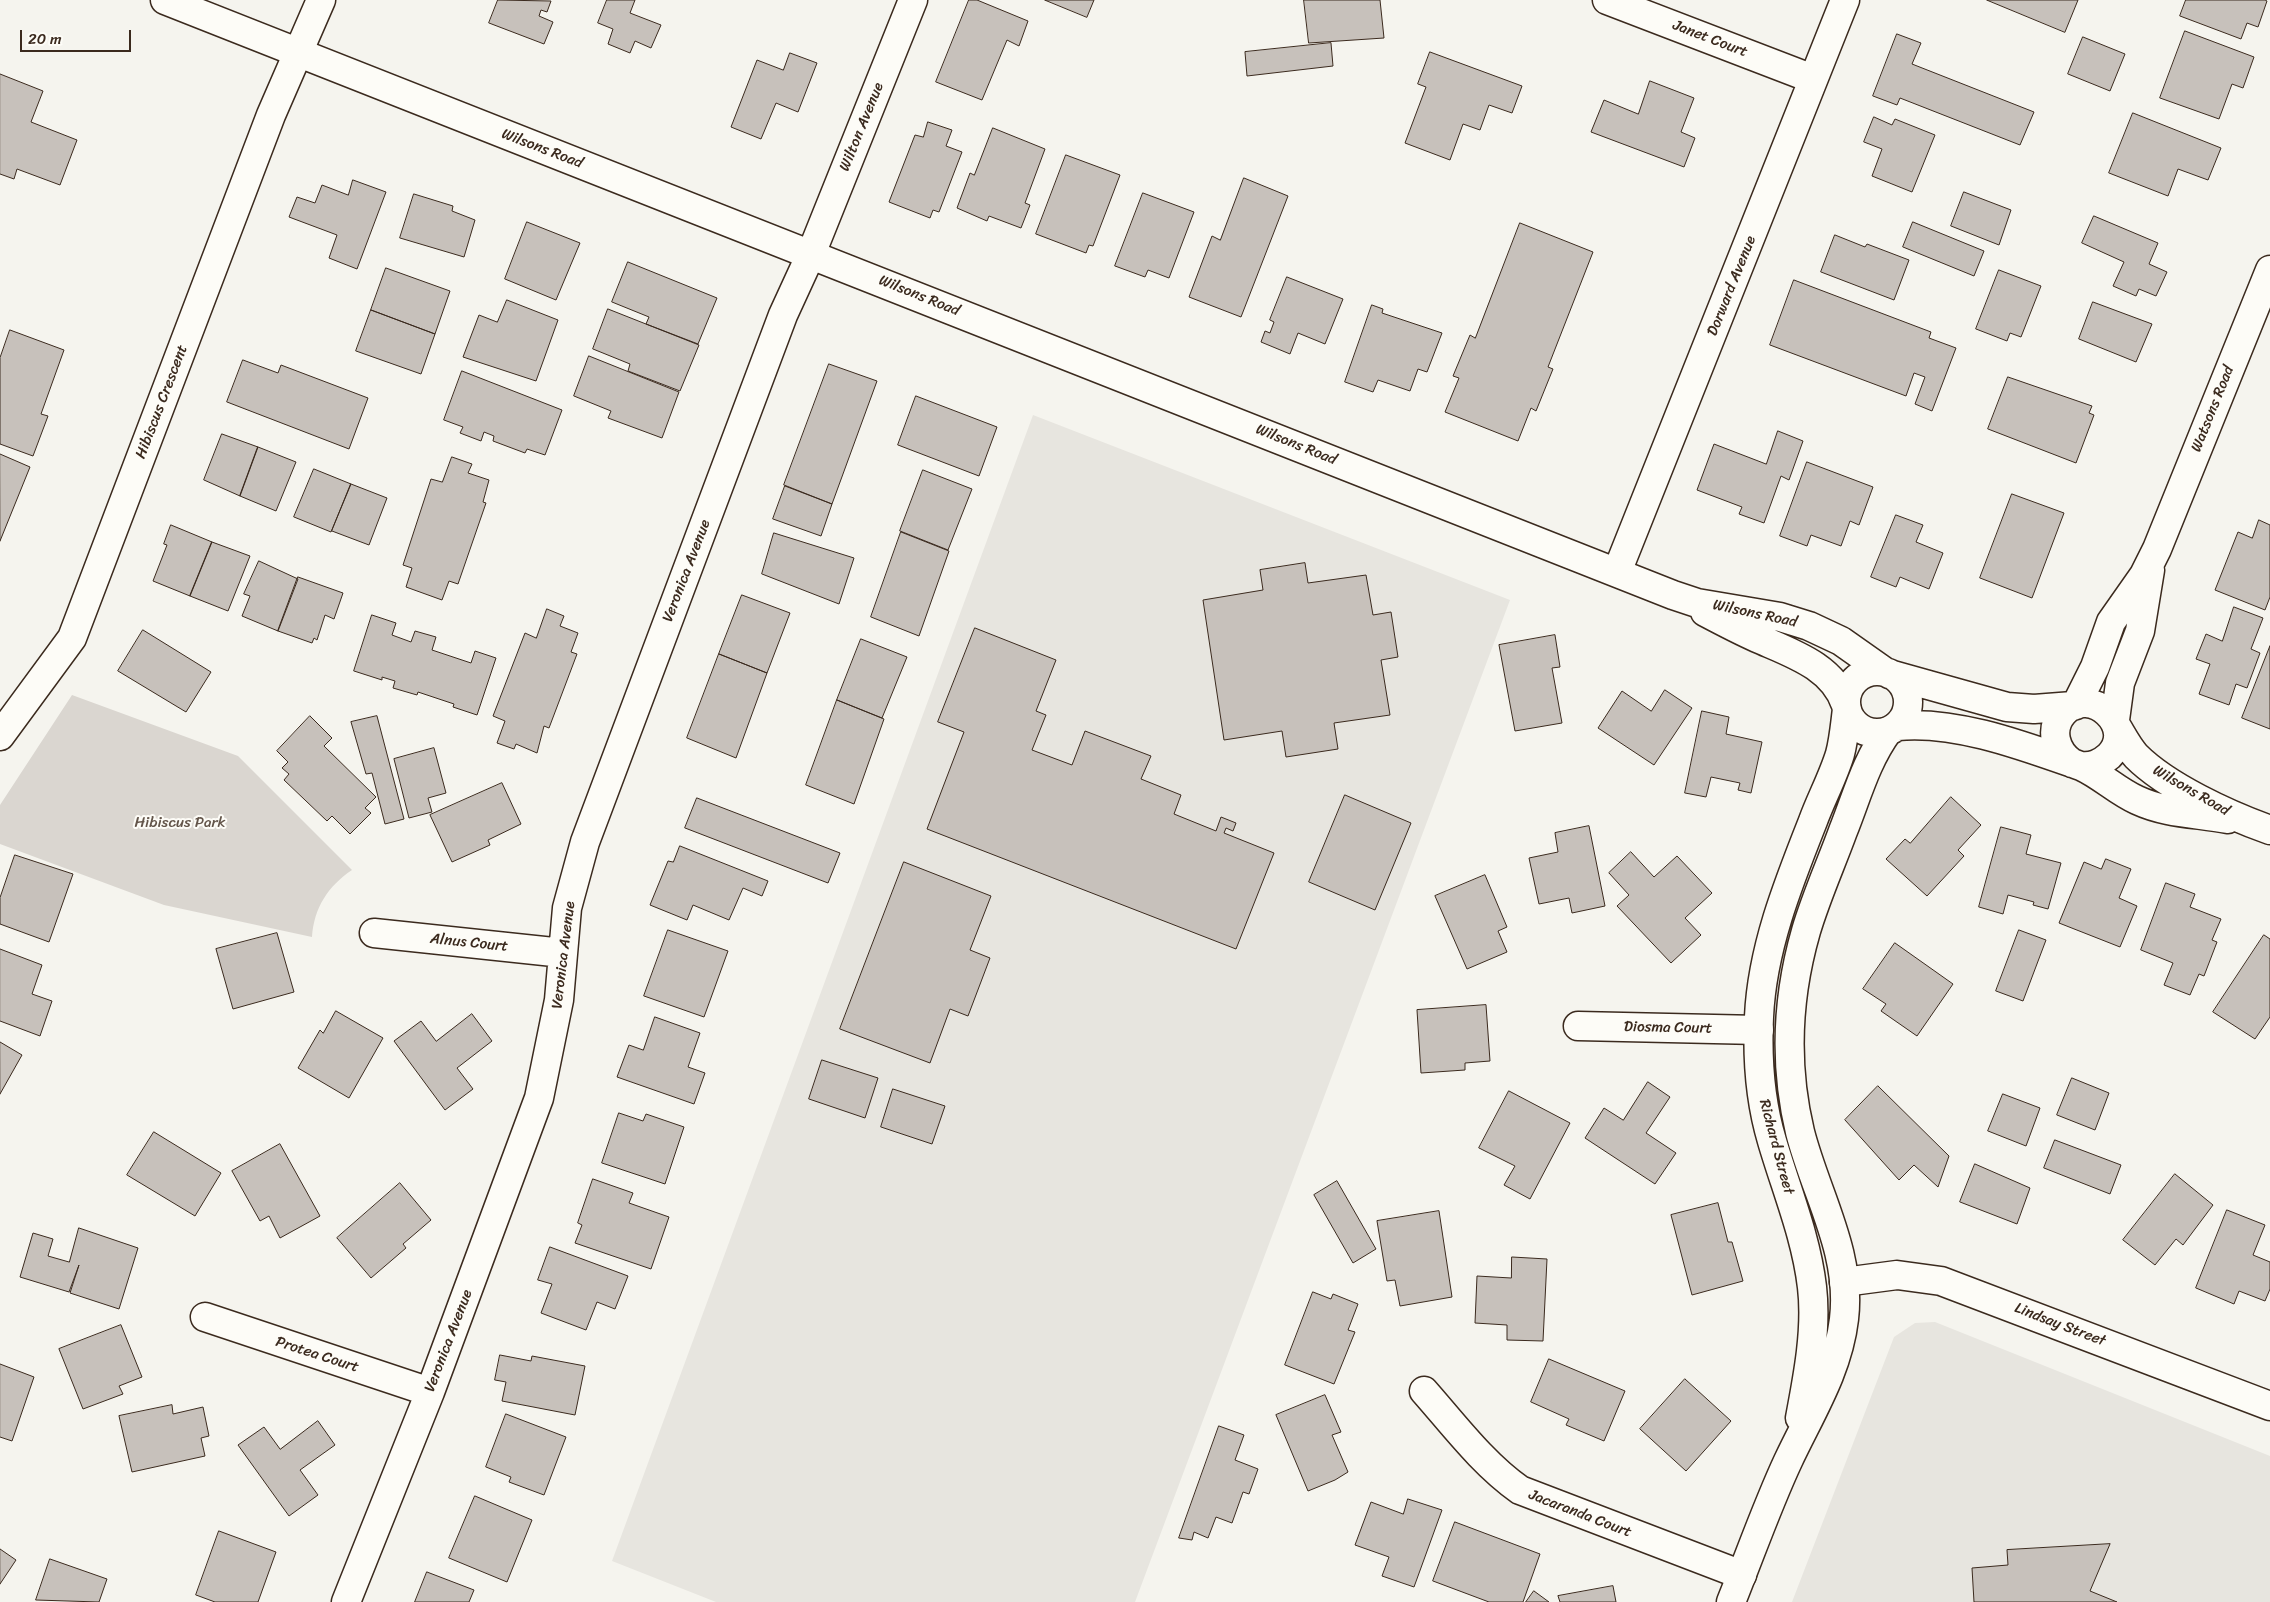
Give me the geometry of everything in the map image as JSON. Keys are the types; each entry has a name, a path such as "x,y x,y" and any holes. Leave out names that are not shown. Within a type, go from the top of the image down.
{"street":[{"name":"Wilsons Road","path":"165,0 1673,595 1697,603 1780,617 1809,626 1846,644 1887,673 2006,707 2034,709 2074,705"},
{"name":"Hibiscus Crescent","path":"0,736 72,638 271,115 321,0"},
{"name":"Wilton Avenue","path":"811,254 913,0"},
{"name":"Janet Court","path":"1608,0 1813,79"},
{"name":"Dorward Avenue","path":"1617,572 1845,0"},
{"name":"Veronica Avenue","path":"346,1602 430,1392 539,1098 560,1000 567,908 585,842 783,315 811,254"},
{"name":"Watsons Road","path":"2074,705 2095,667 2111,622 2144,575 2157,549 2270,270"},
{"name":"Watsons Road","path":"2116,724 2120,683 2140,631 2148,578 2157,549"},
{"name":"Wilsons Road","path":"1673,595 1743,632 1806,661 1833,682 1841,692 1847,707"},
{"path":"1876,671 1887,673 1901,683 1908,698 1906,713 1892,728 1871,733 1856,725 1847,707 1849,689 1860,676 1876,671"},
{"path":"2086,703 2100,706 2116,724 2117,741 2112,754 2101,763 2076,764 2061,754 2055,734 2058,721 2074,705 2086,703"},
{"name":"Richard Street","path":"1783,1472 1798,1424 1806,1383 1812,1327 1812,1287 1804,1244 1771,1140 1762,1096 1759,1030 1763,978 1774,927 1807,836 1838,759 1844,735 1847,707"},
{"name":"Wilsons Road","path":"1892,728 1917,724 1955,728 2076,764 2136,800 2149,805 2178,813 2222,818 2262,827"},
{"name":"Wilsons Road","path":"2116,724 2130,749 2158,774 2231,814 2262,827"},
{"name":"Richard Street","path":"1731,1602 1783,1472 1834,1364 1844,1319 1844,1282 1836,1236 1811,1165 1795,1107 1790,1076 1789,1030 1793,991 1807,928 1869,760 1892,728"},
{"name":"Alnus Court","path":"374,934 564,953"},
{"name":"Diosma Court","path":"1578,1026 1789,1030"},
{"path":"1783,1175 1811,1165"},
{"name":"Lindsay Street","path":"1812,1287 1897,1275 1942,1281 2270,1406"},
{"name":"Protea Court","path":"205,1317 430,1392"},
{"name":"Jacaranda Court","path":"1424,1391 1489,1465 1520,1490 1742,1575"}],"shaded area":[{"path":"1033,415 1510,600 1135,1602 716,1602 612,1561"},
{"path":"1935,1322 2270,1456 2270,1602 1792,1602 1894,1337 1915,1323"}],"green space":[{"name":"Hibiscus Park","path":"72,695 238,756 352,870 336,883 319,907 313,926 312,937 164,905 0,844 0,805"}],"building":[{"path":"498,0 551,1 547,12 541,10 539,16 553,22 544,44 489,23"},
{"path":"607,0 635,0 630,13 661,25 651,48 635,41 630,53 608,44 613,29 598,23"},
{"path":"969,0 977,0 1028,21 1019,46 1007,40 982,100 936,82"},
{"path":"1045,0 1094,0 1087,17"},
{"path":"1304,0 1380,0 1384,38 1309,43"},
{"path":"1987,0 2078,0 2065,32"},
{"path":"2186,0 2267,1 2258,27 2247,23 2241,39 2180,16"},
{"path":"2185,31 2254,57 2243,88 2232,84 2219,119 2160,98"},
{"path":"1897,34 1921,43 1912,64 2034,112 2020,145 1900,98 1897,105 1873,96"},
{"path":"2083,37 2125,54 2110,91 2068,74"},
{"path":"1331,43 1333,66 1247,76 1245,52"},
{"path":"1430,52 1522,86 1512,113 1489,105 1480,130 1463,124 1450,160 1405,143 1426,87 1418,84"},
{"path":"790,53 817,63 798,112 776,103 761,139 731,127 757,60 783,70"},
{"path":"0,74 43,91 31,122 77,140 60,185 17,169 14,179 0,174"},
{"path":"1650,81 1694,98 1681,132 1695,138 1684,167 1591,132 1604,100 1638,114"},
{"path":"2133,113 2221,148 2208,180 2178,169 2168,196 2109,173"},
{"path":"1874,117 1892,125 1895,119 1935,135 1912,192 1872,176 1882,149 1864,142"},
{"path":"928,122 952,130 946,146 962,152 939,212 933,210 930,218 889,202 915,135 923,137"},
{"path":"993,128 1045,149 1025,203 1030,205 1021,228 989,216 987,221 957,208 970,173 974,175"},
{"path":"1066,155 1120,175 1093,246 1089,245 1086,253 1036,234"},
{"path":"1244,178 1288,196 1241,317 1189,297 1212,236 1220,240"},
{"path":"353,180 386,192 357,269 329,258 337,235 289,217 297,197 315,203 322,185 348,195"},
{"path":"1964,192 2011,210 1999,245 1951,226"},
{"path":"1143,193 1194,212 1169,278 1148,270 1145,277 1115,266"},
{"path":"414,194 453,206 452,211 475,220 464,257 400,238"},
{"path":"2094,216 2158,243 2149,264 2167,272 2156,296 2139,289 2136,296 2113,286 2124,262 2082,243"},
{"path":"527,222 580,243 556,300 505,279"},
{"path":"1913,222 1984,251 1974,276 1903,247"},
{"path":"1520,223 1593,252 1548,367 1553,369 1536,411 1531,408 1518,441 1445,412 1459,378 1453,376 1470,335 1475,338"},
{"path":"1835,235 1865,247 1867,244 1909,260 1894,300 1821,272"},
{"path":"628,262 717,298 698,344 646,324 649,317 612,302"},
{"path":"386,268 450,291 435,334 371,310"},
{"path":"1999,270 2041,286 2021,337 2010,333 2007,341 1976,329"},
{"path":"1287,277 1343,299 1325,344 1298,333 1290,354 1261,342 1265,331 1270,333 1274,322 1270,320"},
{"path":"1794,280 1931,332 1929,338 1956,348 1932,411 1915,404 1925,377 1914,373 1906,396 1770,345"},
{"path":"507,300 558,320 536,381 463,357 479,315 497,322"},
{"path":"2093,302 2152,324 2136,362 2079,339"},
{"path":"1372,305 1383,309 1382,313 1442,333 1427,372 1418,369 1410,391 1378,380 1373,392 1345,382"},
{"path":"608,309 699,345 680,391 628,371 630,364 593,349"},
{"path":"371,310 435,334 421,374 356,351"},
{"path":"10,330 64,350 41,414 48,416 33,456 0,444 0,358"},
{"path":"589,356 679,392 662,438 608,418 611,411 574,396"},
{"path":"243,360 278,373 281,365 368,398 349,449 227,402"},
{"path":"829,364 877,381 832,504 784,485"},
{"path":"462,371 562,410 545,455 527,449 525,453 493,441 494,436 484,432 481,441 460,433 463,427 444,420"},
{"path":"2008,377 2092,406 2089,413 2094,415 2076,463 1988,429"},
{"path":"916,396 997,427 979,476 898,445"},
{"path":"1778,431 1803,441 1789,480 1781,476 1764,523 1739,514 1742,507 1697,490 1714,444 1766,464"},
{"path":"222,434 258,447 240,496 204,480"},
{"path":"258,447 296,462 276,511 240,496"},
{"path":"0,454 30,467 0,541"},
{"path":"452,457 472,464 468,473 489,480 483,502 486,503 458,584 449,581 442,600 406,587 412,568 403,565 431,479 442,482"},
{"path":"1807,462 1873,487 1859,525 1850,521 1841,546 1811,535 1807,546 1780,536"},
{"path":"314,469 351,484 331,532 294,517"},
{"path":"923,470 972,489 948,550 900,531"},
{"path":"351,484 387,498 369,545 332,531"},
{"path":"785,486 832,504 821,536 773,519"},
{"path":"2012,494 2064,513 2032,598 1980,578"},
{"path":"1896,515 1923,525 1916,542 1943,553 1929,589 1900,577 1896,587 1871,577"},
{"path":"2259,520 2270,525 2270,597 2265,610 2215,590 2238,532 2252,538"},
{"path":"171,525 212,542 190,596 153,581 167,545 164,544"},
{"path":"901,532 949,551 919,636 871,617"},
{"path":"774,533 854,558 839,604 762,574"},
{"path":"212,542 250,556 228,611 190,596"},
{"path":"259,561 298,579 278,631 242,616 250,596 244,594"},
{"path":"1305,563 1308,583 1366,575 1373,615 1391,612 1398,657 1381,660 1390,715 1334,723 1338,749 1286,757 1282,731 1224,740 1203,600 1263,590 1260,570"},
{"path":"298,577 343,593 334,619 325,615 317,640 314,638 312,643 278,631"},
{"path":"742,595 790,613 767,673 719,654"},
{"path":"2234,607 2263,618 2251,649 2260,653 2247,688 2236,684 2229,705 2199,694 2210,664 2196,659 2206,634 2222,641"},
{"path":"547,609 564,616 560,626 578,633 571,652 577,654 549,728 544,726 537,753 516,744 514,749 497,743 505,721 493,716 525,633 536,638"},
{"path":"372,615 396,623 392,635 411,642 415,631 436,637 432,650 471,663 475,651 496,658 477,715 453,707 454,704 418,692 417,695 393,688 395,681 382,677 382,680 354,671"},
{"path":"975,628 1056,660 1036,711 1046,715 1032,750 1072,765 1085,731 1151,756 1141,779 1181,795 1174,814 1216,831 1221,817 1236,823 1233,831 1226,828 1224,833 1274,853 1236,949 927,829 964,732 938,722"},
{"path":"143,630 211,672 186,712 118,671"},
{"path":"1555,635 1560,667 1552,668 1562,723 1515,731 1499,645"},
{"path":"861,639 907,657 882,718 837,700"},
{"path":"2270,646 2270,729 2242,718"},
{"path":"719,654 767,673 736,758 687,738"},
{"path":"1665,690 1692,708 1654,765 1598,728 1622,691 1651,711"},
{"path":"837,700 884,719 854,804 806,785"},
{"path":"1702,711 1729,717 1726,734 1762,742 1751,793 1738,790 1740,783 1711,777 1706,797 1685,793"},
{"path":"310,716 332,738 324,746 376,797 365,808 371,813 350,834 332,816 327,821 284,780 289,774 282,768 288,762 277,751"},
{"path":"377,716 404,819 385,824 372,773 366,774 351,722"},
{"path":"434,748 446,793 428,798 432,812 409,818 394,759"},
{"path":"502,783 521,824 488,840 490,845 452,862 430,815"},
{"path":"1345,795 1411,823 1375,910 1309,882"},
{"path":"1951,797 1981,825 1958,850 1964,856 1927,896 1886,859 1905,839 1910,843"},
{"path":"697,798 840,853 828,883 685,828"},
{"path":"1589,826 1605,906 1572,913 1569,898 1539,904 1529,858 1558,852 1555,833"},
{"path":"2001,827 2031,835 2026,854 2061,863 2048,909 2033,905 2034,902 2008,895 2003,914 1979,907"},
{"path":"680,846 768,881 762,896 743,888 729,920 693,905 687,920 650,905 668,861 673,862"},
{"path":"1631,852 1654,877 1677,856 1712,893 1685,918 1701,935 1671,963 1617,906 1629,895 1609,873"},
{"path":"15,855 73,874 49,942 0,924 0,898"},
{"path":"2106,859 2131,869 2119,898 2137,906 2120,947 2059,923 2084,862 2101,869"},
{"path":"904,862 991,896 970,950 990,958 968,1016 950,1009 930,1063 840,1029"},
{"path":"1485,875 1507,927 1498,931 1507,952 1467,969 1435,896"},
{"path":"2166,883 2195,894 2190,907 2221,919 2212,940 2217,942 2204,976 2199,974 2190,995 2164,985 2173,963 2141,950"},
{"path":"668,930 728,951 704,1017 644,996"},
{"path":"2019,930 2046,940 2023,1001 1996,991"},
{"path":"277,933 294,992 233,1009 216,949"},
{"path":"2264,935 2270,939 2270,1017 2255,1039 2213,1012"},
{"path":"1895,943 1953,984 1917,1036 1881,1011 1886,1004 1863,989"},
{"path":"0,949 42,965 32,994 52,1001 40,1036 0,1021"},
{"path":"1486,1005 1490,1061 1465,1063 1465,1070 1421,1073 1417,1010"},
{"path":"336,1011 383,1038 349,1098 298,1068 320,1030 323,1033"},
{"path":"472,1014 492,1041 457,1068 473,1089 445,1110 394,1041 421,1021 436,1041"},
{"path":"655,1017 700,1033 688,1067 705,1073 694,1104 617,1077 629,1045 643,1050"},
{"path":"0,1042 22,1055 0,1094"},
{"path":"822,1060 878,1078 865,1118 809,1099"},
{"path":"2072,1078 2109,1093 2095,1130 2057,1115"},
{"path":"1648,1082 1670,1097 1646,1133 1676,1153 1655,1184 1585,1138 1604,1108 1623,1120"},
{"path":"1878,1086 1949,1156 1938,1187 1914,1165 1899,1180 1845,1120"},
{"path":"893,1089 945,1106 932,1144 881,1127"},
{"path":"1509,1091 1570,1123 1530,1199 1504,1185 1515,1166 1479,1148"},
{"path":"2003,1094 2040,1108 2026,1146 1988,1131"},
{"path":"619,1113 643,1121 646,1114 684,1127 665,1184 602,1163"},
{"path":"154,1132 221,1173 195,1216 127,1175"},
{"path":"2055,1140 2121,1165 2110,1194 2044,1168"},
{"path":"280,1144 320,1216 280,1238 269,1216 260,1221 232,1171"},
{"path":"1975,1164 2030,1188 2017,1224 1960,1202"},
{"path":"2175,1174 2213,1205 2183,1245 2176,1239 2155,1265 2123,1240"},
{"path":"593,1179 633,1193 629,1203 669,1217 651,1269 575,1243 582,1225 578,1223"},
{"path":"1337,1181 1376,1249 1353,1263 1314,1195"},
{"path":"400,1183 431,1220 403,1244 406,1248 371,1278 337,1238"},
{"path":"1718,1203 1728,1242 1732,1242 1743,1281 1692,1295 1671,1215"},
{"path":"2227,1210 2265,1225 2253,1255 2270,1262 2270,1289 2265,1301 2239,1291 2234,1304 2196,1288"},
{"path":"1439,1211 1452,1297 1400,1306 1395,1280 1387,1281 1377,1221"},
{"path":"79,1228 138,1248 119,1309 70,1293 79,1265 69,1292 20,1277 33,1233 53,1239 48,1256 69,1262"},
{"path":"550,1247 628,1276 615,1309 597,1302 586,1330 541,1313 552,1284 538,1280"},
{"path":"1512,1257 1547,1259 1543,1341 1507,1340 1507,1325 1475,1323 1477,1276 1511,1278"},
{"path":"1313,1292 1331,1299 1333,1294 1358,1304 1348,1330 1355,1332 1334,1384 1285,1365"},
{"path":"121,1325 142,1377 119,1386 123,1394 83,1409 59,1349"},
{"path":"500,1355 531,1361 532,1356 585,1366 575,1415 502,1401 506,1382 495,1380"},
{"path":"1549,1359 1625,1391 1604,1441 1566,1425 1569,1419 1531,1402"},
{"path":"0,1364 34,1377 12,1441 0,1437"},
{"path":"1685,1379 1731,1421 1686,1471 1640,1429"},
{"path":"1325,1395 1341,1432 1332,1435 1348,1472 1335,1480 1308,1491 1276,1415"},
{"path":"172,1405 173,1414 203,1407 209,1436 201,1438 205,1456 132,1472 119,1416"},
{"path":"506,1414 566,1437 544,1495 509,1482 511,1477 486,1467"},
{"path":"318,1421 335,1445 300,1470 318,1495 289,1516 238,1445 264,1427 280,1449"},
{"path":"1219,1426 1244,1435 1235,1460 1258,1469 1249,1494 1243,1492 1232,1523 1216,1517 1208,1538 1194,1532 1192,1540 1179,1538"},
{"path":"475,1496 532,1520 507,1582 449,1558"},
{"path":"1408,1499 1442,1510 1414,1587 1382,1576 1389,1557 1355,1545 1371,1502 1403,1514"},
{"path":"1455,1522 1540,1554 1523,1602 1489,1602 1433,1581"},
{"path":"219,1531 276,1552 258,1602 215,1602 196,1595"},
{"path":"2110,1544 2090,1591 2117,1602 1974,1602 1972,1568 2008,1565 2007,1550"},
{"path":"0,1549 16,1560 0,1584"},
{"path":"50,1559 107,1579 99,1602 36,1600"},
{"path":"427,1572 474,1590 469,1602 415,1602"},
{"path":"1613,1586 1616,1602 1560,1602 1558,1596"},
{"path":"1534,1591 1549,1602 1526,1602"}]}
